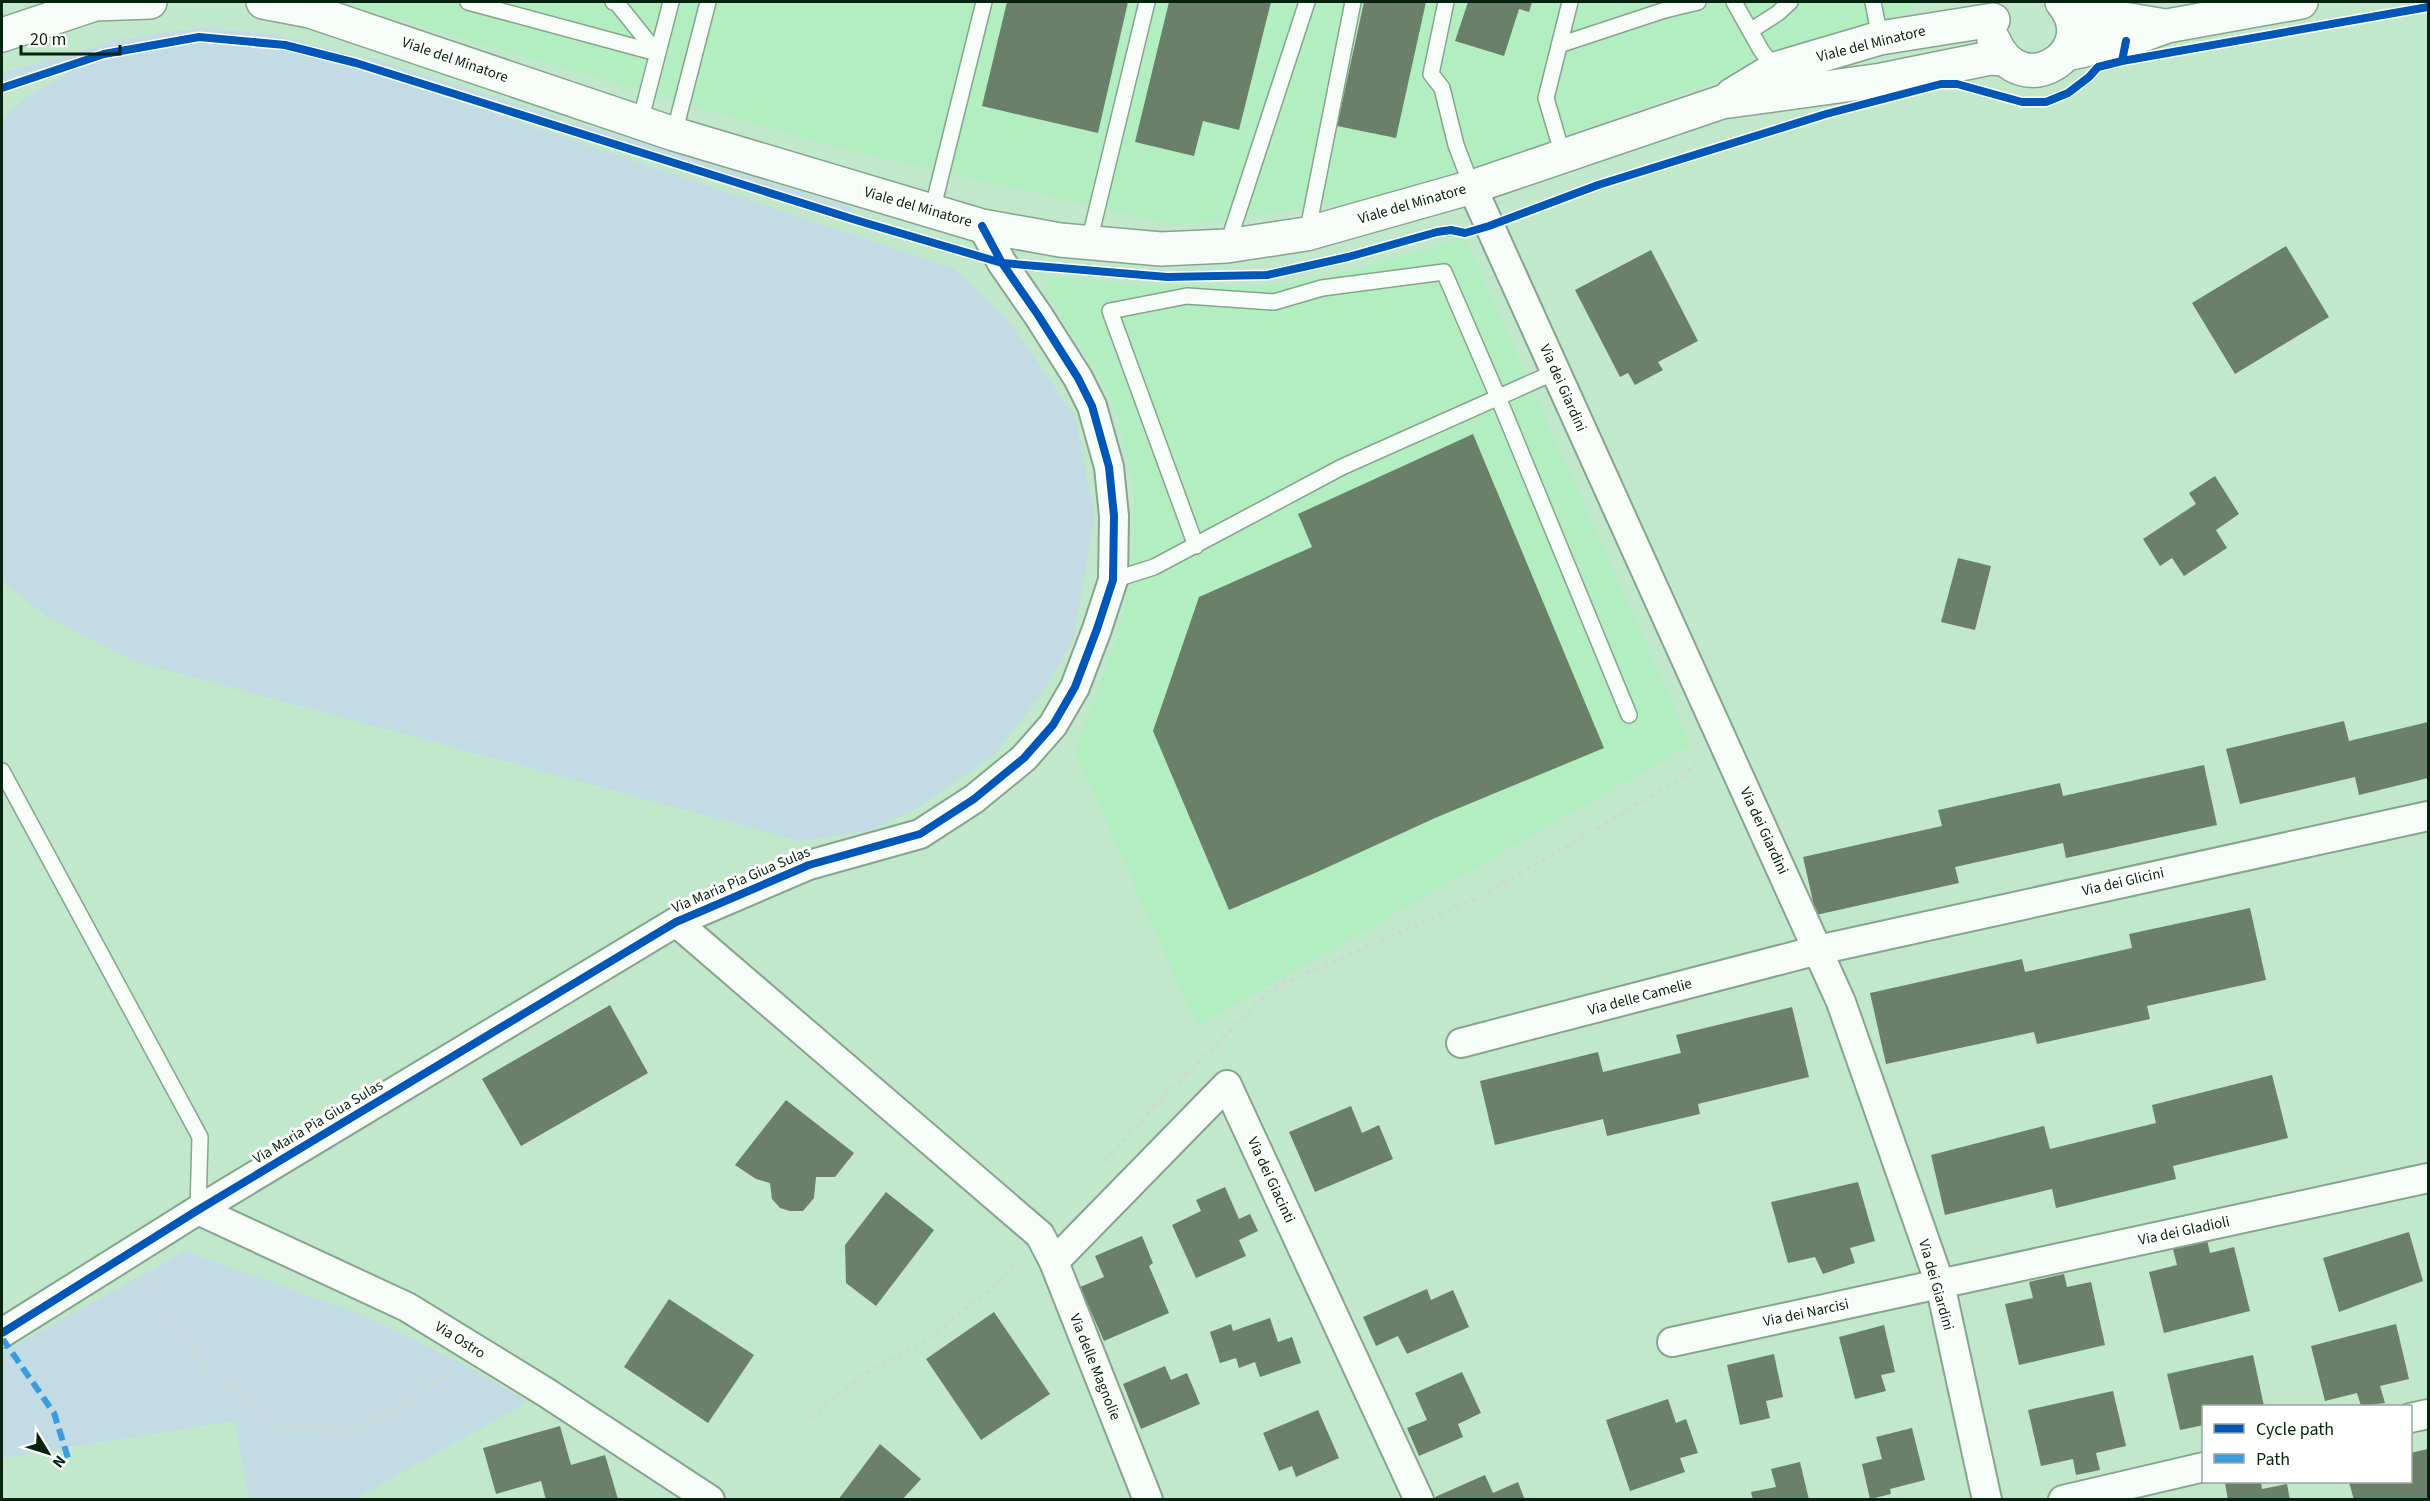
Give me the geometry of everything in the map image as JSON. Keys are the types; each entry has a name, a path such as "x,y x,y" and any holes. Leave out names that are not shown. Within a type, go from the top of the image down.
{"main road":[{"path":"2,35 95,3 150,2"},
{"name":"Viale del Minatore","path":"263,2 310,11 674,134 982,226 1060,240 1161,249 1227,246 1306,234 1472,187 1630,131 1722,102 1882,80 1990,58 2004,59"},
{"path":"2066,54 2126,41 2167,26 2301,2"},
{"path":"2066,6 2100,15 2167,26"},
{"path":"1998,11 1994,41 2004,59 2015,67 2029,71 2043,70 2056,64 2066,54 2072,42 2074,28 2066,6"},
{"name":"Viale del Minatore","path":"1722,102 1775,69 1880,38 1998,11"}],"street":[{"name":"Via dei Giardini","path":"1472,187 1841,1002 1940,1284 1987,1500"},
{"name":"Via Maria Pia Giua Sulas","path":"2,1333 198,1210 676,922 809,865 920,834 974,799 1024,758 1053,725 1075,687 1113,580 1114,516 1109,467 1092,406 1050,333 1002,263 982,226"},
{"name":"Via dei Glicini","path":"1818,950 2428,816"},
{"name":"Via Maria Pia Giua Sulas","path":"676,922 1040,1235"},
{"name":"Via delle Camelie","path":"1461,1043 1818,950"},
{"name":"Via dei Giacinti","path":"1054,1262 1227,1085 1419,1500"},
{"name":"Via dei Gladioli","path":"1940,1284 2428,1178"},
{"name":"Via Ostro","path":"198,1210 407,1307 705,1499"},
{"name":"Via delle Magnolie","path":"1040,1235 1054,1262 1148,1500"},
{"name":"Via dei Narcisi","path":"1672,1342 1940,1284"},
{"path":"2412,1418 2428,1414"},
{"path":"2063,1500 2202,1467"}],"lane":[{"path":"468,2 657,53"},
{"path":"613,2 657,53"},
{"path":"640,122 671,2"},
{"path":"674,134 708,2"},
{"path":"932,211 984,2"},
{"path":"1089,243 1147,2"},
{"path":"1227,246 1307,2"},
{"path":"1306,234 1353,2"},
{"path":"1446,2 1431,74 1442,88 1456,145 1472,187"},
{"path":"1563,156 1546,98 1570,2"},
{"path":"1559,45 1665,10 1698,2"},
{"path":"1734,2 1775,69"},
{"path":"1750,31 1778,13 1790,2"},
{"path":"1873,2 1880,38"},
{"path":"1196,546 1110,311 1187,296 1274,302 1322,288 1444,272 1629,715"},
{"path":"1113,580 1154,567 1342,467 1555,372"},
{"path":"2,771 200,1137 198,1210"}],"path":[{"path":"1100,1167 1145,1116 1271,989 1480,897 1679,780 1722,739"},
{"path":"811,1418 862,1375 922,1344 999,1282 1040,1235"},
{"path":"125,1256 209,1371 280,1425 352,1430 413,1401 475,1349"}],"shaded area":[{"path":"339,2 1915,2 1909,11 1399,196 1176,225 832,146"},
{"path":"205,27 277,35 351,55 350,58 276,41 205,32 119,46 2,80 2,73 117,40"},
{"path":"234,38 314,53 955,269 1010,322 1075,417 1095,516 1073,641 1039,698 994,755 919,807 866,832 800,841 133,661 47,617 2,581 2,119 25,98 88,62 168,43"},
{"path":"368,57 562,118 560,122 367,63"},
{"path":"574,122 853,208 851,213 573,127"},
{"path":"1465,238 1691,745 1197,1026 1075,751 1119,632 1133,557 1134,485 1117,412 1096,371 1047,295 1049,276 1131,285 1278,285 1353,270"},
{"path":"185,1251 363,1315 465,1365 528,1402 355,1499 249,1499 235,1421 2,1458 2,1353"}],"building":[{"path":"1007,2 1128,2 1098,133 982,106"},
{"path":"1169,2 1271,2 1239,130 1203,121 1194,156 1135,142"},
{"path":"1364,2 1426,2 1396,138 1337,126"},
{"path":"1468,2 1532,2 1529,12 1519,9 1504,56 1455,41"},
{"path":"2286,246 2329,317 2235,374 2192,303"},
{"path":"1651,250 1698,341 1658,362 1663,370 1635,385 1628,373 1620,377 1575,290"},
{"path":"1473,434 1604,748 1435,818 1229,910 1153,731 1199,597 1312,547 1298,514"},
{"path":"2215,476 2239,514 2216,530 2227,548 2184,576 2172,558 2160,566 2143,539 2196,504 2189,493"},
{"path":"1958,558 1991,566 1975,630 1941,622"},
{"path":"2344,721 2349,741 2428,722 2428,778 2359,795 2355,777 2240,804 2226,749"},
{"path":"2204,765 2217,825 2066,858 2063,843 1955,867 1959,883 1816,915 1803,857 1942,826 1938,810 2060,783 2063,796"},
{"path":"2250,908 2266,980 2147,1006 2150,1019 2037,1044 2034,1032 1886,1064 1870,993 2022,959 2025,972 2132,948 2129,934"},
{"path":"610,1005 648,1073 521,1146 482,1079"},
{"path":"1792,1007 1809,1077 1698,1104 1700,1114 1607,1136 1603,1119 1495,1145 1480,1081 1598,1052 1603,1072 1681,1053 1676,1035"},
{"path":"2272,1075 2288,1138 2173,1166 2176,1179 2056,1208 2052,1189 1945,1215 1931,1155 2044,1126 2050,1149 2156,1123 2152,1105"},
{"path":"786,1100 854,1153 835,1177 816,1177 814,1198 803,1211 780,1208 772,1199 770,1183 756,1179 735,1165"},
{"path":"1351,1106 1362,1133 1379,1125 1393,1159 1315,1192 1289,1132"},
{"path":"1858,1182 1875,1241 1850,1248 1855,1263 1823,1274 1815,1257 1788,1263 1771,1202"},
{"path":"1225,1187 1239,1219 1250,1214 1258,1231 1239,1240 1246,1256 1196,1278 1172,1225 1201,1211 1196,1200"},
{"path":"886,1192 934,1230 876,1306 846,1283 845,1245"},
{"path":"2409,1232 2423,1281 2339,1312 2323,1258"},
{"path":"1142,1236 1153,1263 1149,1266 1169,1313 1104,1341 1080,1287 1104,1277 1095,1256"},
{"path":"2207,1240 2210,1253 2234,1247 2250,1311 2164,1333 2149,1272 2177,1265 2173,1249"},
{"path":"2064,1274 2067,1287 2091,1282 2105,1345 2019,1365 2005,1304 2033,1298 2029,1282"},
{"path":"1427,1289 1431,1300 1453,1290 1469,1327 1407,1354 1398,1336 1376,1346 1363,1317"},
{"path":"669,1299 754,1355 708,1423 624,1367"},
{"path":"994,1312 1050,1394 981,1440 926,1359"},
{"path":"1270,1318 1278,1342 1292,1337 1301,1363 1260,1377 1255,1362 1239,1368 1236,1358 1220,1363 1210,1332 1231,1324 1233,1331"},
{"path":"2396,1324 2409,1379 2380,1386 2385,1403 2361,1405 2357,1393 2325,1401 2311,1346"},
{"path":"1884,1325 1895,1372 1881,1375 1886,1391 1855,1399 1839,1337"},
{"path":"1774,1354 1783,1397 1766,1401 1770,1418 1740,1425 1727,1365"},
{"path":"2253,1355 2264,1405 2202,1405 2202,1425 2180,1430 2167,1374"},
{"path":"1165,1366 1171,1380 1187,1373 1200,1404 1141,1429 1123,1384"},
{"path":"1462,1372 1481,1413 1458,1424 1463,1437 1419,1456 1407,1428 1427,1420 1415,1393"},
{"path":"2113,1391 2126,1446 2096,1453 2100,1470 2076,1475 2073,1459 2041,1466 2028,1410"},
{"path":"1668,1399 1676,1423 1686,1419 1698,1453 1680,1458 1685,1472 1630,1491 1606,1420"},
{"path":"1318,1410 1339,1458 1296,1477 1292,1466 1279,1471 1263,1433"},
{"path":"560,1426 571,1465 605,1455 618,1499 546,1500 541,1481 496,1494 483,1448"},
{"path":"1912,1428 1925,1480 1890,1489 1891,1494 1870,1499 1862,1464 1882,1459 1876,1437"},
{"path":"880,1444 921,1479 902,1500 838,1500"},
{"path":"2428,1449 2428,1500 2354,1500 2349,1483 2412,1483 2412,1453"},
{"path":"1800,1462 1809,1500 1753,1500 1751,1492 1776,1487 1771,1469"},
{"path":"1485,1475 1493,1493 1518,1482 1525,1500 1437,1500 1435,1497"},
{"path":"2225,1483 2261,1483 2262,1489 2287,1484 2290,1500 2228,1500"}],"marked path":[{"path":"2,1338 54,1413 68,1458"}],"cycle path":[{"path":"2122,61 2428,7"},
{"path":"2,88 104,54 199,37 285,45 356,63 859,221 1002,263 1167,277 1267,275 1348,257 1437,232 1451,230 1465,233 1598,185 1826,114 1941,84 1957,84 2022,102 2046,102 2068,93 2098,67 2122,61 2126,41"},
{"path":"2,1333 198,1210 676,922 809,865 920,834 974,799 1024,758 1053,725 1075,687 1097,629 1113,580 1114,516 1109,467 1092,406 1078,378 1002,263 982,226"}]}
